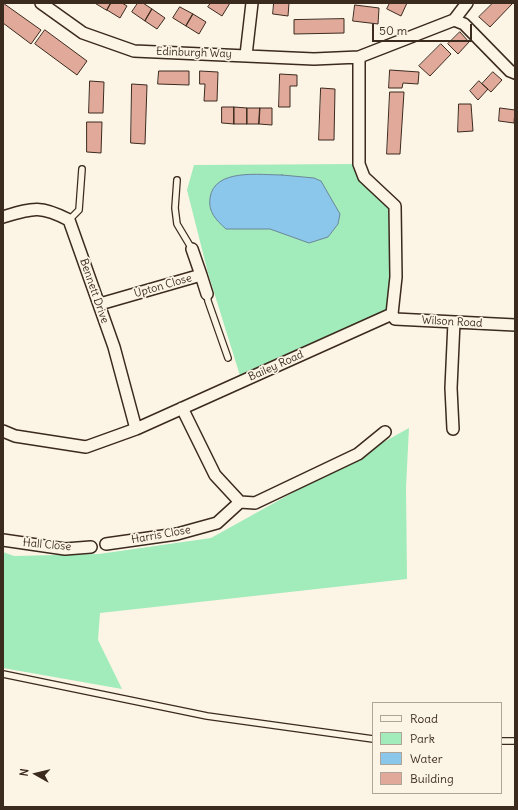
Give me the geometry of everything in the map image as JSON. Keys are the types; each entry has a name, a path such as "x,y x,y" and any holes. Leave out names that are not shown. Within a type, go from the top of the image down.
{"street":[{"name":"Edinburgh Way","path":"42,3 83,33 134,51 314,59 359,57 454,20"},
{"path":"246,55 252,3"},
{"path":"467,3 454,20 464,24 510,71 515,73"},
{"path":"359,57 359,164 364,177 395,206 396,277 392,314"},
{"path":"3,217 32,208 56,213 69,220"},
{"name":"Bennett Drive","path":"69,220 114,347 136,429"},
{"name":"Upton Close","path":"100,304 201,274 192,249"},
{"path":"201,274 208,294"},
{"name":"Wilson Road","path":"392,314 394,319 515,325"},
{"name":"Bailey Road","path":"3,431 15,436 86,447 136,429 392,314"},
{"path":"453,429 450,388 454,322"},
{"path":"182,408 215,476 240,502 255,503 358,454 385,432"},
{"name":"Harris Close","path":"106,544 177,534 217,523 240,502"},
{"name":"Hall Close","path":"3,540 64,549 90,547"}],"lane":[{"path":"69,220 79,210 82,169"},
{"path":"177,180 175,208 177,224 192,249"},
{"path":"208,294 208,301 228,358"},
{"path":"3,674 207,716 372,739"},
{"path":"502,741 515,741"}],"green space":[{"path":"359,164 395,206 392,314 242,382 208,273 187,190 194,165"},
{"path":"409,428 406,487 407,579 100,613 98,640 122,689 3,668 3,552 14,556 99,554 211,538"}],"water":[{"path":"239,175 282,175 314,178 321,181 340,214 338,224 328,237 309,243 270,229 226,229 212,212 210,207 210,198 213,188 220,182"}],"building":[{"path":"3,3 41,30 31,44 3,23"},
{"path":"95,3 111,3 107,10"},
{"path":"111,3 122,3 127,6 120,18 107,10"},
{"path":"138,3 143,3 152,9 145,21 132,12"},
{"path":"211,3 230,3 222,16 208,7"},
{"path":"274,3 289,3 288,16 273,14"},
{"path":"390,3 407,3 401,16 387,9"},
{"path":"493,3 513,3 490,27 479,17"},
{"path":"355,5 379,8 378,24 353,21"},
{"path":"180,7 193,14 186,26 173,18"},
{"path":"152,9 165,18 157,29 145,21"},
{"path":"193,14 206,22 199,34 186,26"},
{"path":"344,19 344,33 294,34 294,20"},
{"path":"45,30 87,61 77,75 35,44"},
{"path":"460,32 469,42 458,54 448,44"},
{"path":"441,44 451,54 430,76 419,66"},
{"path":"390,70 419,72 418,84 403,83 402,88 389,88"},
{"path":"159,71 189,71 189,85 158,84"},
{"path":"200,71 218,72 217,101 204,101 205,84 200,84"},
{"path":"493,72 502,80 491,92 482,84"},
{"path":"280,74 297,75 297,86 290,86 290,107 279,107"},
{"path":"90,81 104,82 103,113 89,113"},
{"path":"479,81 488,89 478,100 470,91"},
{"path":"132,84 147,85 145,144 131,143"},
{"path":"321,88 335,89 334,140 319,140"},
{"path":"390,92 404,92 400,154 387,154"},
{"path":"459,104 471,104 473,131 458,132"},
{"path":"222,107 234,107 234,124 222,123"},
{"path":"234,107 247,108 247,124 234,124"},
{"path":"247,108 260,108 259,124 247,124"},
{"path":"260,108 272,108 272,125 259,124"},
{"path":"500,108 515,110 514,123 499,121"},
{"path":"87,122 102,122 101,153 87,152"}]}
